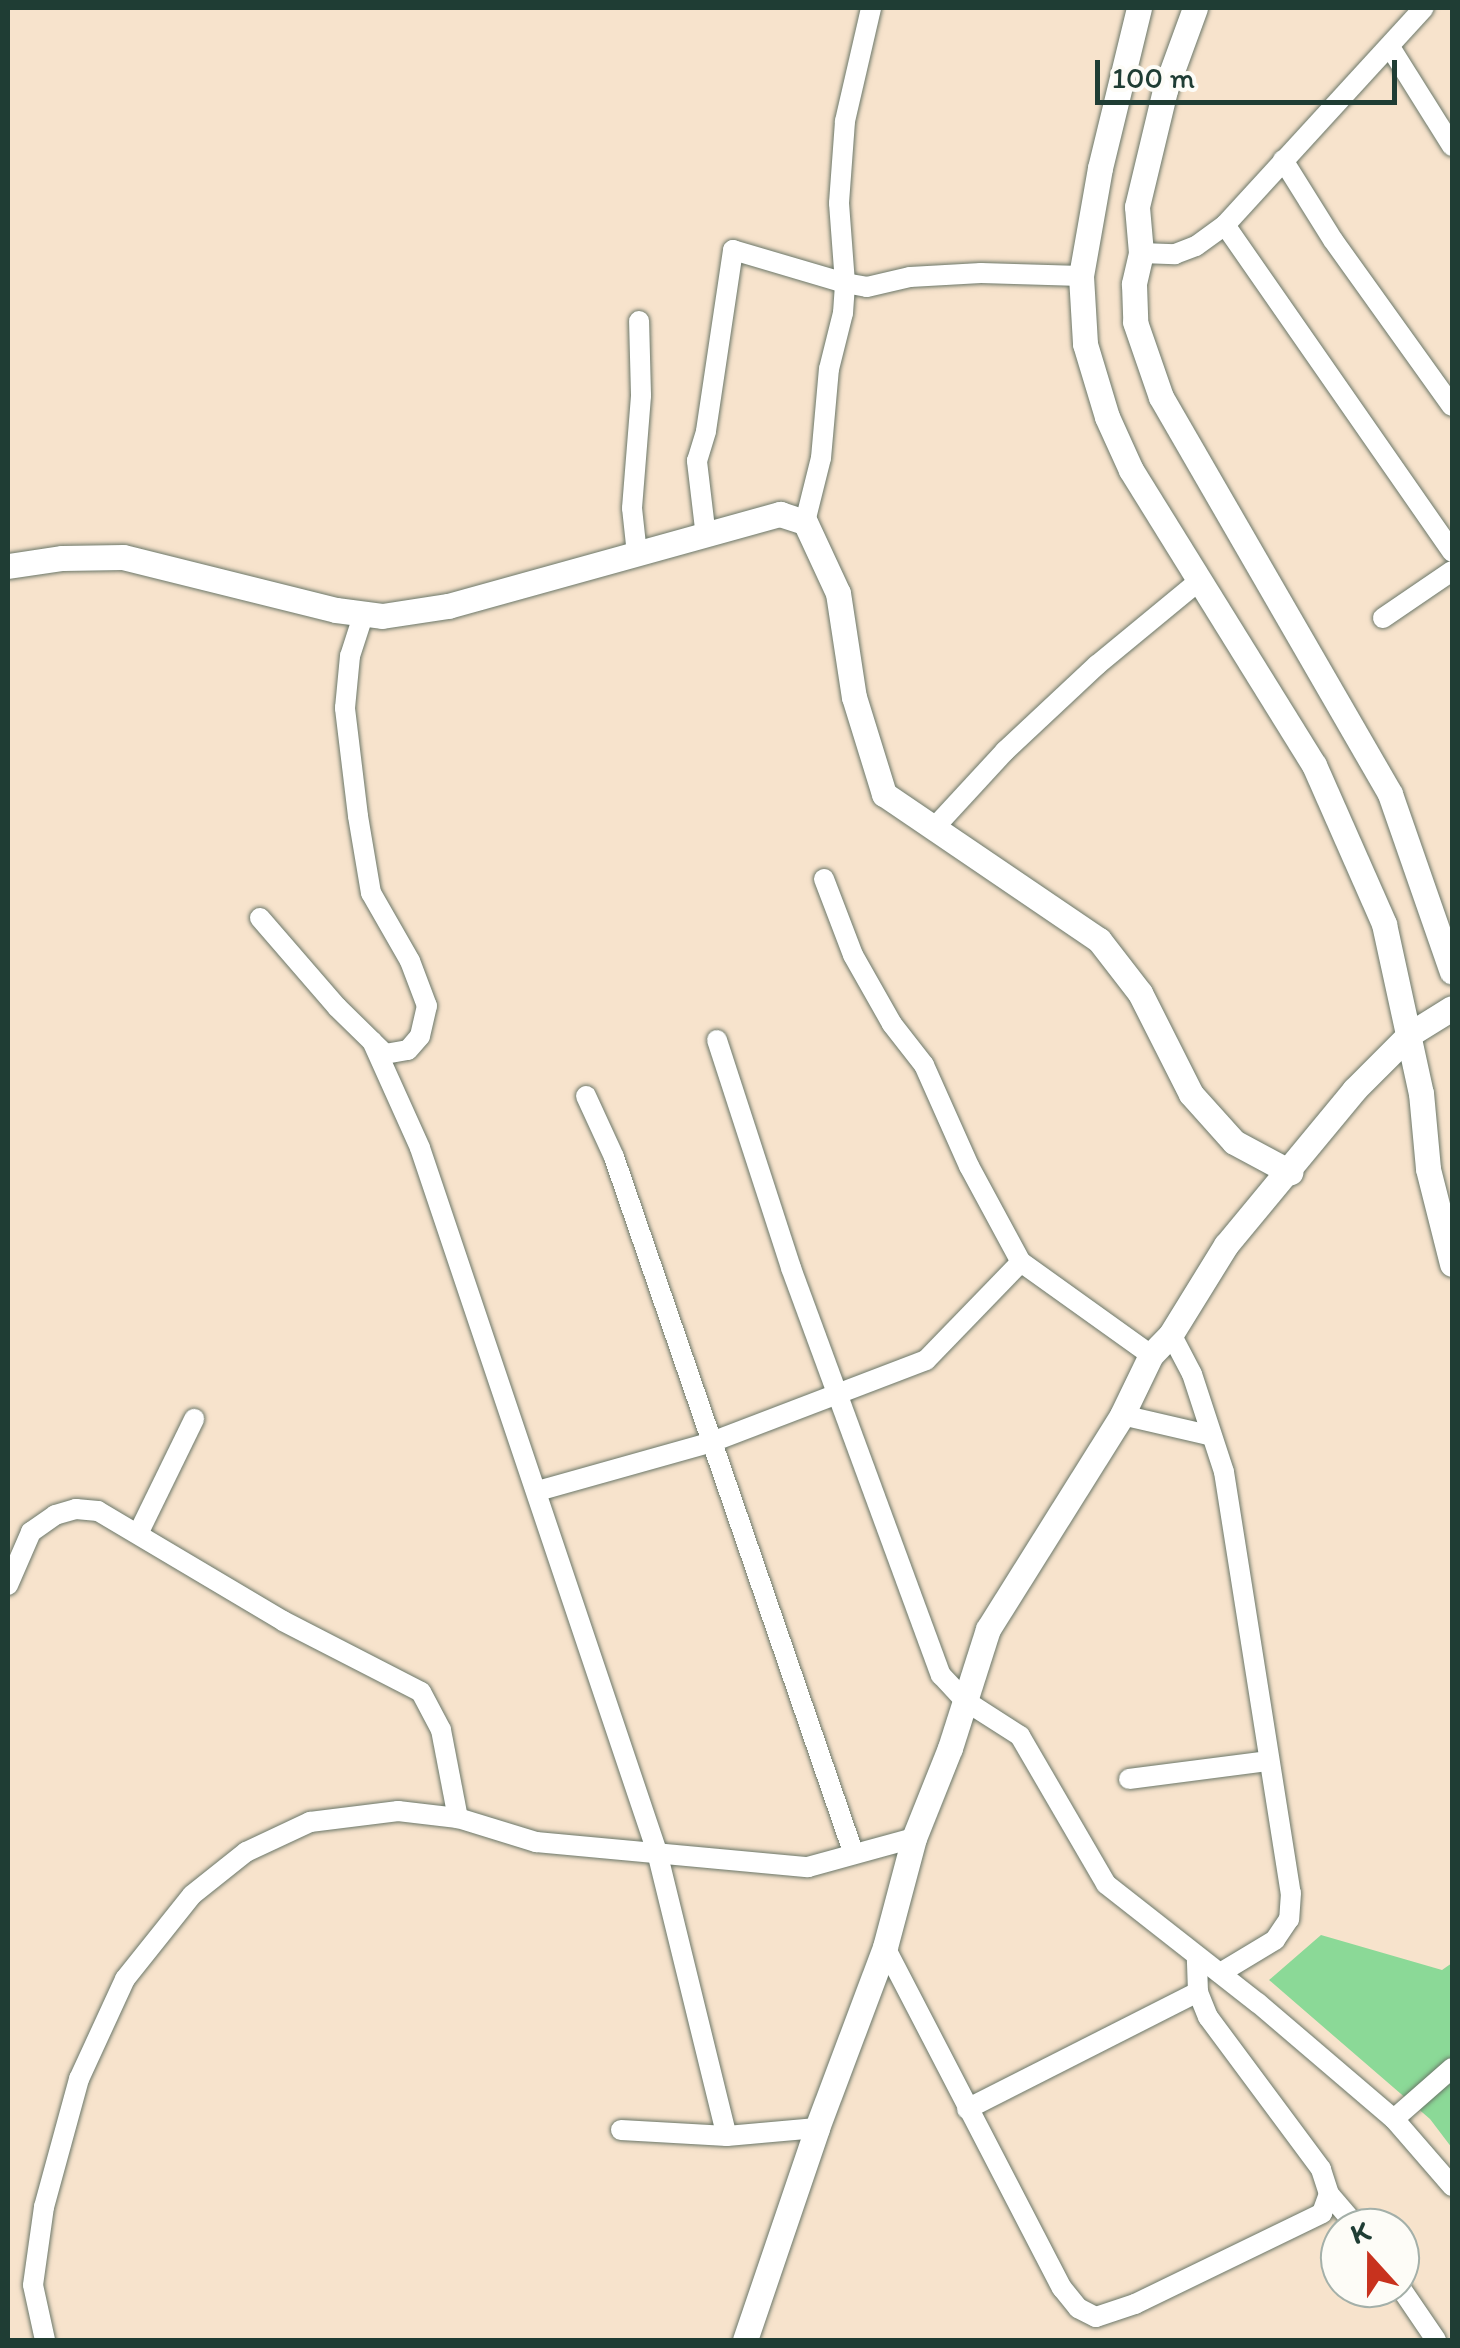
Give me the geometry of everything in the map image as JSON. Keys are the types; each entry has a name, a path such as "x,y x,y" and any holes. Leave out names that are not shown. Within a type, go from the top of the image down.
{"street":[{"path":"870,8 845,122 839,203 845,283 843,313 828,369 821,458 805,522 838,594 854,698 884,794 1052,904 1099,940 1140,993 1191,1094 1234,1142 1290,1172"},
{"path":"1139,8 1100,168 1081,276 1085,344 1107,417 1132,470 1314,764 1384,924 1436,1018 1428,1169 1452,1264"},
{"path":"1195,8 1165,90 1137,207 1141,253 1134,284 1135,322 1160,397 1390,794 1452,972"},
{"path":"1141,253 1176,254 1196,246 1224,225 1424,8"},
{"path":"1390,46 1452,146"},
{"path":"1282,160 1452,406"},
{"path":"1224,225 1421,500 1452,552"},
{"path":"706,536 697,460 706,431 733,250 867,288 910,277 981,273 1081,276"},
{"path":"637,554 632,508 641,395 639,321"},
{"path":"8,566 62,558 124,557 382,616 448,606 780,514 805,522"},
{"path":"1382,618 1452,571"},
{"path":"934,828 1005,751 1200,580"},
{"path":"260,918 385,1054 408,1050 420,1036 426,1006 410,961 371,893 358,816 345,708 350,656 364,614"},
{"path":"824,878 854,955 892,1024 924,1065 968,1166 1022,1262 1150,1354"},
{"path":"745,2340 817,2128 885,1948 914,1838 950,1748 988,1629 1122,1415 1150,1354 1171,1334 1226,1245 1354,1090 1436,1018"},
{"path":"718,1040 837,1398 941,1675 964,1700 1020,1736 1106,1884 1197,1960 1220,1973 1394,2119 1452,2186"},
{"path":"372,1041 420,1148 657,1852 727,2136"},
{"path":"586,1096 614,1157 852,1852"},
{"path":"538,1491 709,1443 837,1398 926,1360 1022,1262"},
{"path":"1171,1334 1192,1374 1224,1472 1267,1761 1291,1892 1289,1919 1275,1940 1220,1973"},
{"path":"1122,1415 1212,1436"},
{"path":"139,1532 194,1418"},
{"path":"8,1585 31,1532 55,1515 76,1509 98,1511 139,1532 283,1621 421,1692 441,1730 458,1818"},
{"path":"1129,1779 1267,1761"},
{"path":"45,2340 33,2285 44,2206 79,2079 125,1979 192,1895 246,1852 310,1822 398,1811 458,1818 536,1842 808,1867 914,1838"},
{"path":"885,1948 1062,2288 1078,2308 1096,2317 1135,2304 1322,2213 1329,2194"},
{"path":"1197,1960 1198,1992 1208,2018 1322,2169 1329,2194 1341,2208"},
{"path":"968,2109 1198,1992"},
{"path":"1394,2119 1452,2068"},
{"path":"621,2130 727,2136 817,2128"},
{"path":"1414,2308 1436,2340"}],"green space":[{"path":"1321,1935 1442,1970 1452,1963 1452,2148 1430,2119 1269,1980"}]}
